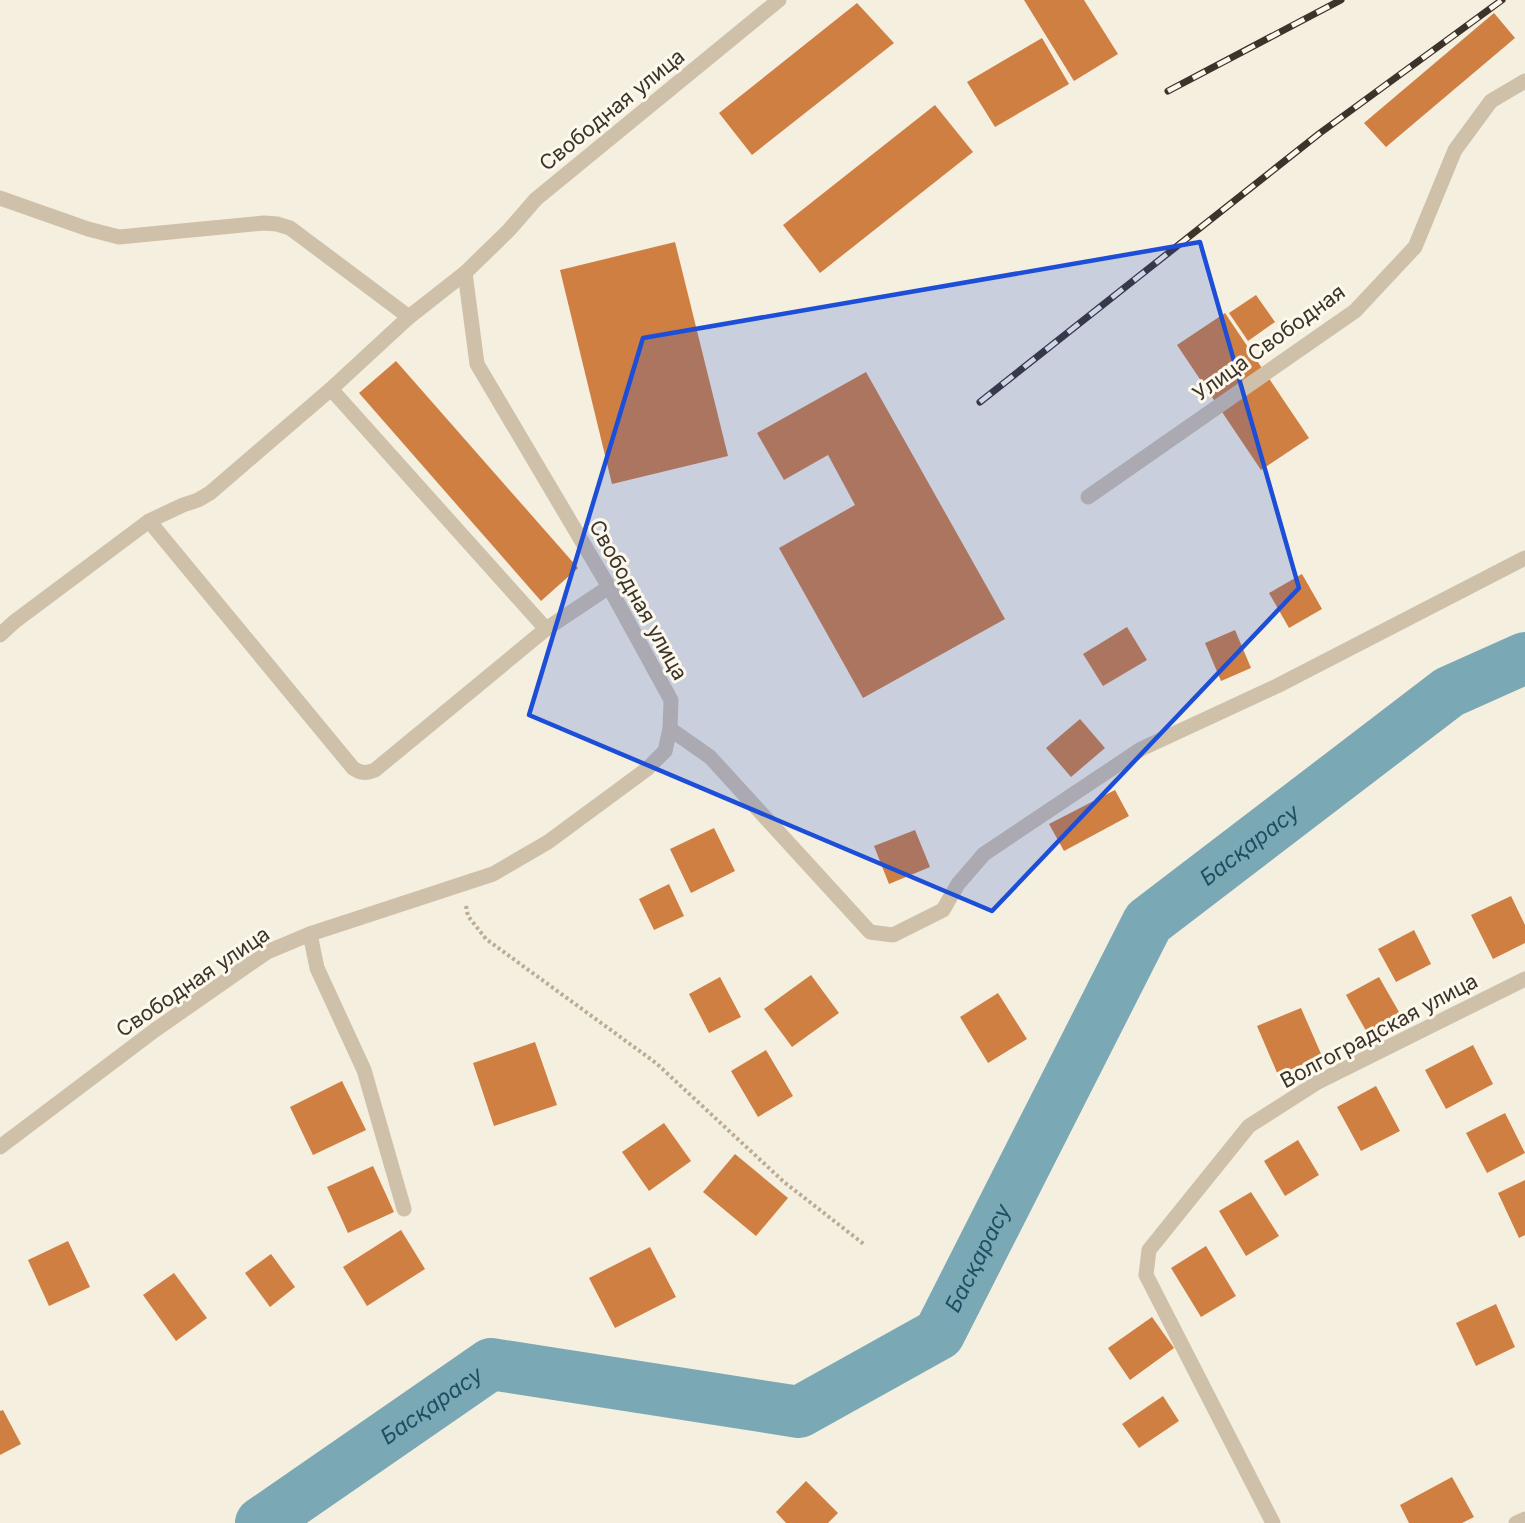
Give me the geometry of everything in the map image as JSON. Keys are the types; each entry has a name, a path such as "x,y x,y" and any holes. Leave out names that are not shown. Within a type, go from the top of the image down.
{"street":[{"name":"Свободная улица","path":"0,1147 155,1030 267,952 310,934 493,874 549,842 647,769 665,751 670,729 671,700 609,587 477,364 465,273 536,199 779,0"},
{"name":"Улица Свободная","path":"1088,496 1354,311 1415,246 1455,150 1491,101 1525,81"},
{"path":"0,198 88,229 119,237 236,225 277,224 290,228 409,317"},
{"path":"0,635 14,622 149,521 183,505 198,501 210,493 331,390 409,317 465,273"},
{"path":"331,390 546,629"},
{"path":"149,521 353,768 359,772 366,773 375,770 546,629 609,587"},
{"path":"670,729 710,757 870,932 893,935 944,910 958,884 984,854 1142,749 1277,686 1525,558"},
{"path":"310,934 317,968 364,1070 404,1209"},
{"name":"Волгоградская улица","path":"1273,1523 1146,1275 1149,1250 1249,1126 1318,1082 1525,979"},
{"path":"1516,1523 1525,1519"}],"path":[{"path":"461,884 468,916 486,939 656,1063 784,1182 865,1245"}],"highlighted area":[{"path":"1200,242 1299,588 992,911 529,715 643,338"}],"building":[{"path":"1024,0 1084,0 1118,54 1074,81"},
{"path":"857,3 894,43 752,155 719,113"},
{"path":"1494,13 1515,38 1386,147 1364,123"},
{"path":"1042,38 1069,84 995,127 967,82"},
{"path":"935,105 973,152 820,273 783,225"},
{"path":"675,242 728,456 612,484 560,270"},
{"path":"1256,295 1275,322 1248,341 1229,313"},
{"path":"1225,313 1309,438 1261,470 1177,345"},
{"path":"396,361 578,568 541,601 359,393"},
{"path":"866,372 1005,619 863,698 779,548 855,505 828,455 784,480 757,433"},
{"path":"1302,574 1322,609 1289,628 1269,593"},
{"path":"1127,627 1147,660 1103,686 1083,654"},
{"path":"1235,630 1251,668 1221,681 1205,643"},
{"path":"1080,719 1105,748 1071,777 1046,748"},
{"path":"1115,790 1129,816 1064,851 1049,824"},
{"path":"714,828 735,871 691,893 670,849"},
{"path":"915,830 930,867 889,884 874,846"},
{"path":"669,884 684,916 654,930 639,899"},
{"path":"1511,896 1525,925 1525,943 1493,959 1471,915"},
{"path":"1414,930 1431,964 1396,982 1378,949"},
{"path":"811,975 839,1013 792,1047 764,1009"},
{"path":"720,977 741,1017 709,1033 689,994"},
{"path":"1379,977 1403,1019 1370,1038 1346,995"},
{"path":"998,993 1027,1039 988,1063 960,1017"},
{"path":"1301,1008 1322,1056 1278,1075 1257,1026"},
{"path":"535,1042 557,1105 494,1126 473,1063"},
{"path":"1473,1045 1493,1084 1446,1109 1425,1070"},
{"path":"766,1050 793,1096 758,1117 731,1071"},
{"path":"342,1081 366,1130 313,1155 290,1107"},
{"path":"1376,1086 1400,1131 1361,1151 1337,1107"},
{"path":"1505,1113 1525,1153 1487,1173 1466,1133"},
{"path":"664,1123 691,1161 649,1191 622,1152"},
{"path":"1298,1140 1319,1175 1285,1196 1264,1161"},
{"path":"735,1154 788,1198 756,1236 703,1192"},
{"path":"373,1166 394,1212 348,1233 327,1187"},
{"path":"1525,1180 1525,1235 1519,1238 1498,1193"},
{"path":"1251,1192 1279,1236 1246,1256 1219,1211"},
{"path":"401,1230 425,1269 367,1306 343,1267"},
{"path":"68,1241 90,1287 49,1306 28,1260"},
{"path":"1206,1246 1236,1296 1201,1317 1171,1268"},
{"path":"650,1247 676,1297 615,1328 589,1278"},
{"path":"271,1254 295,1287 270,1307 245,1273"},
{"path":"174,1273 207,1318 176,1341 143,1295"},
{"path":"1496,1304 1515,1347 1476,1366 1456,1323"},
{"path":"1152,1317 1174,1348 1130,1380 1108,1348"},
{"path":"1163,1396 1179,1421 1139,1448 1122,1424"},
{"path":"3,1410 21,1444 0,1455 0,1411"},
{"path":"1452,1477 1474,1517 1462,1523 1409,1523 1400,1505"},
{"path":"806,1481 838,1513 828,1523 786,1523 776,1512"}],"waterway":[{"name":"Басқарасу","path":"261,1523 491,1364 799,1412 939,1334 1148,922 1449,692 1525,658"}],"railway":[{"path":"1168,91 1341,0"},
{"path":"980,402 1320,133 1502,0"}]}
